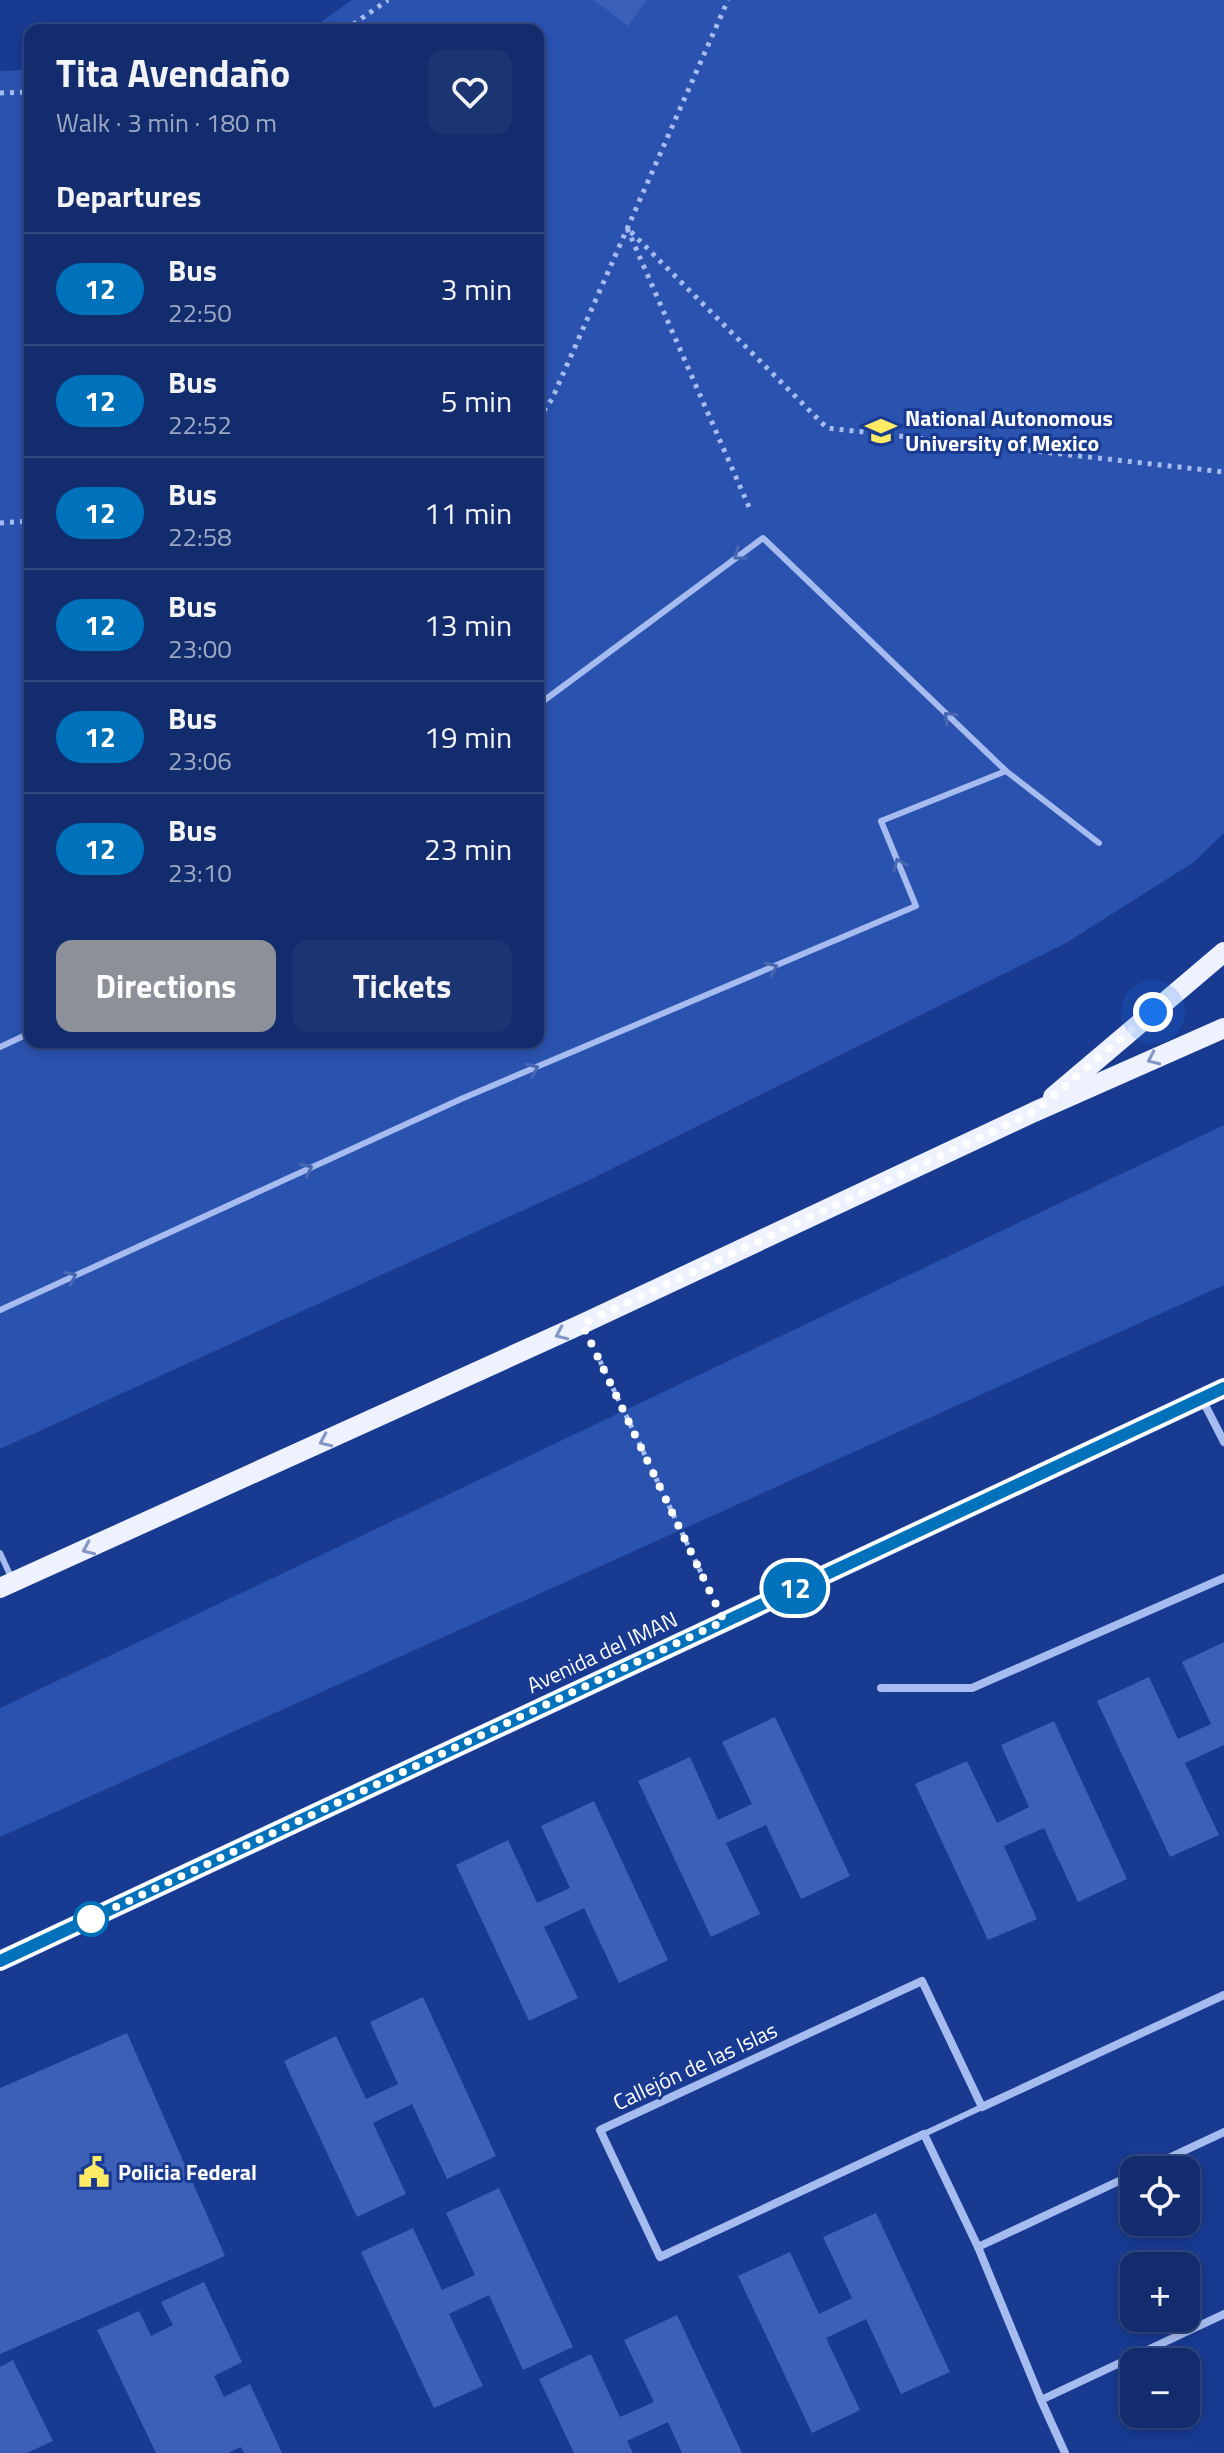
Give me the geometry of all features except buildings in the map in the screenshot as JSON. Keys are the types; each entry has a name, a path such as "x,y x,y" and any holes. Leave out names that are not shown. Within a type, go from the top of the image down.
{"main road":[{"path":"1034,1112 1224,952"},
{"path":"7,1585 582,1324 1034,1112 1224,1028"},
{"name":"Avenida del IMAN","path":"0,1961 1224,1388"}],"street":[{"path":"1202,1398 1224,1442"},
{"path":"881,1688 972,1688 1224,1578"},
{"name":"Callejón de las Islas","path":"924,2134 660,2257 600,2130 922,1981 982,2107"},
{"path":"982,2107 1224,1995"},
{"path":"1173,2156 1224,2132"},
{"path":"924,2134 978,2247 1065,2453"},
{"path":"978,2247 1120,2181"},
{"path":"1041,2400 1224,2314"}],"lane":[{"path":"544,701 763,538 1006,771 1099,843"},
{"path":"0,1310 461,1099 916,906 881,821 1006,771"},
{"path":"0,1047 24,1036"},
{"path":"0,1553 7,1585"},
{"path":"924,2134 982,2107"}],"path":[{"path":"354,24 388,0"},
{"path":"544,410 552,399 728,0"},
{"path":"0,93 24,92"},
{"path":"627,228 827,428 1224,472"},
{"path":"627,228 763,538"},
{"path":"0,523 24,522"},
{"path":"582,1324 724,1621"}],"shaded area":[{"name":"National Autonomous University of Mexico","path":"352,0 1224,0 1224,833 1194,862 1066,943 583,1183 0,1449 0,71 24,70 24,1048 544,1048 544,24 318,24"},
{"path":"1224,1125 1224,1285 0,1837 0,1708"}],"bus line":[{"name":"12","path":"0,1961 1224,1388"}],"place":[{"name":"National Autonomous University of Mexico","path":"881,431"},
{"name":"Policia Federal","path":"94,2172"}],"route":[{"path":"91,1919 84,1922 724,1621 582,1324 1034,1112 1153,1012"}]}
